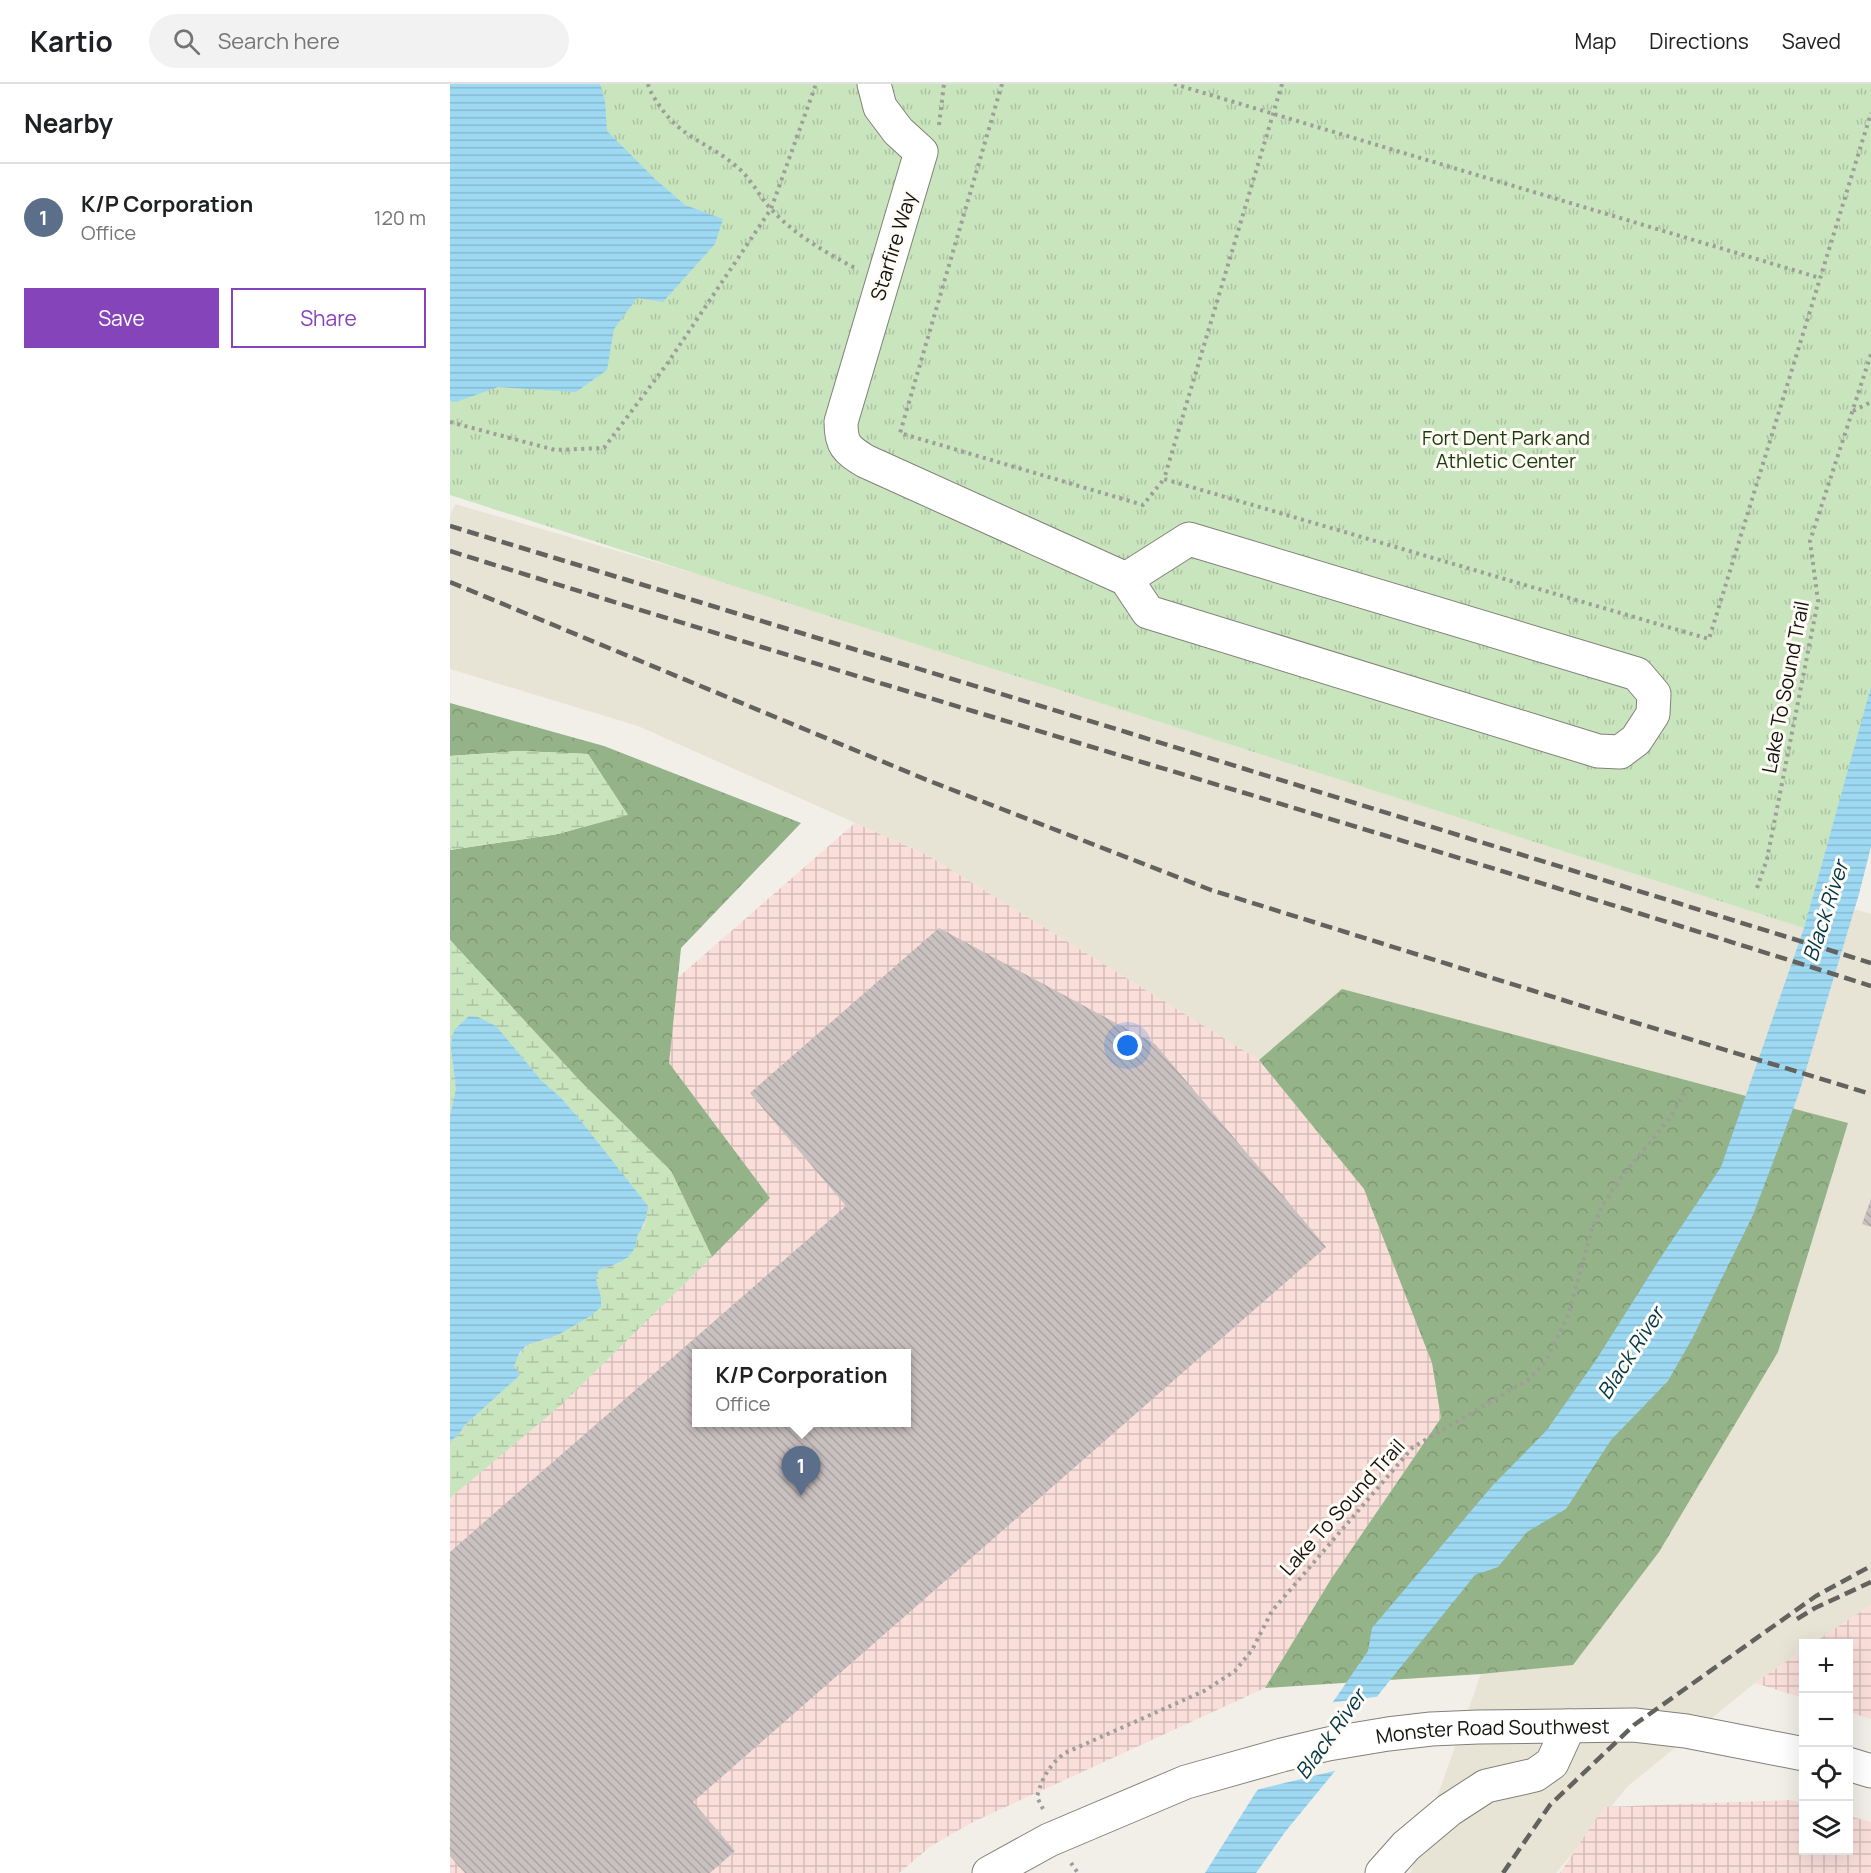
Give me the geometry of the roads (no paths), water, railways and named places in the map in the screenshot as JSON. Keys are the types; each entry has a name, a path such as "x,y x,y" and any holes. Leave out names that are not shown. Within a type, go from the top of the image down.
{"street":[{"name":"Starfire Way","path":"874,84 880,107 898,131 921,152 841,422 841,440 850,452 865,461 1126,579"},
{"path":"1189,539 1637,674 1654,694 1653,714 1636,740 1620,752 1598,751 1149,612 1126,579 1189,539"},
{"name":"Monster Road Southwest","path":"989,1873 1050,1840 1158,1793 1215,1774 1328,1744 1420,1730 1634,1725 1686,1731 1799,1753"},
{"path":"1382,1873 1406,1846 1458,1804 1486,1786 1535,1775 1552,1763 1569,1726"},
{"path":"1853,1766 1871,1771"}],"water":[{"path":"450,84 600,84 605,101 607,131 685,205 723,219 715,244 663,302 637,298 614,329 607,370 576,392 498,387 456,402 450,401"},
{"name":"Black River","path":"1871,687 1871,847 1859,894 1799,1093 1753,1215 1693,1337 1668,1381 1611,1440 1566,1509 1527,1532 1498,1567 1475,1575 1379,1694 1335,1771 1285,1832 1256,1873 1205,1873 1256,1792 1333,1702 1368,1651 1372,1628 1493,1485 1546,1431 1596,1360 1721,1167 1804,928"},
{"path":"469,1016 478,1017 496,1026 541,1080 581,1121 648,1206 632,1252 620,1262 599,1270 596,1279 601,1307 558,1335 527,1345 520,1352 514,1366 520,1375 465,1425 450,1442 450,1116 456,1089 451,1048 455,1029"}],"railway":[{"path":"450,526 1871,963"},
{"path":"450,551 1871,986"},
{"path":"450,582 927,780 1211,890 1871,1094"},
{"path":"1503,1873 1550,1805 1634,1725 1816,1596 1871,1566"},
{"path":"1797,1619 1871,1582"}],"place":[{"name":"K/P Corporation","path":"801,1496"}],"park label":[{"name":"Fort Dent Park and Athletic Center","path":"1506,448"}]}
